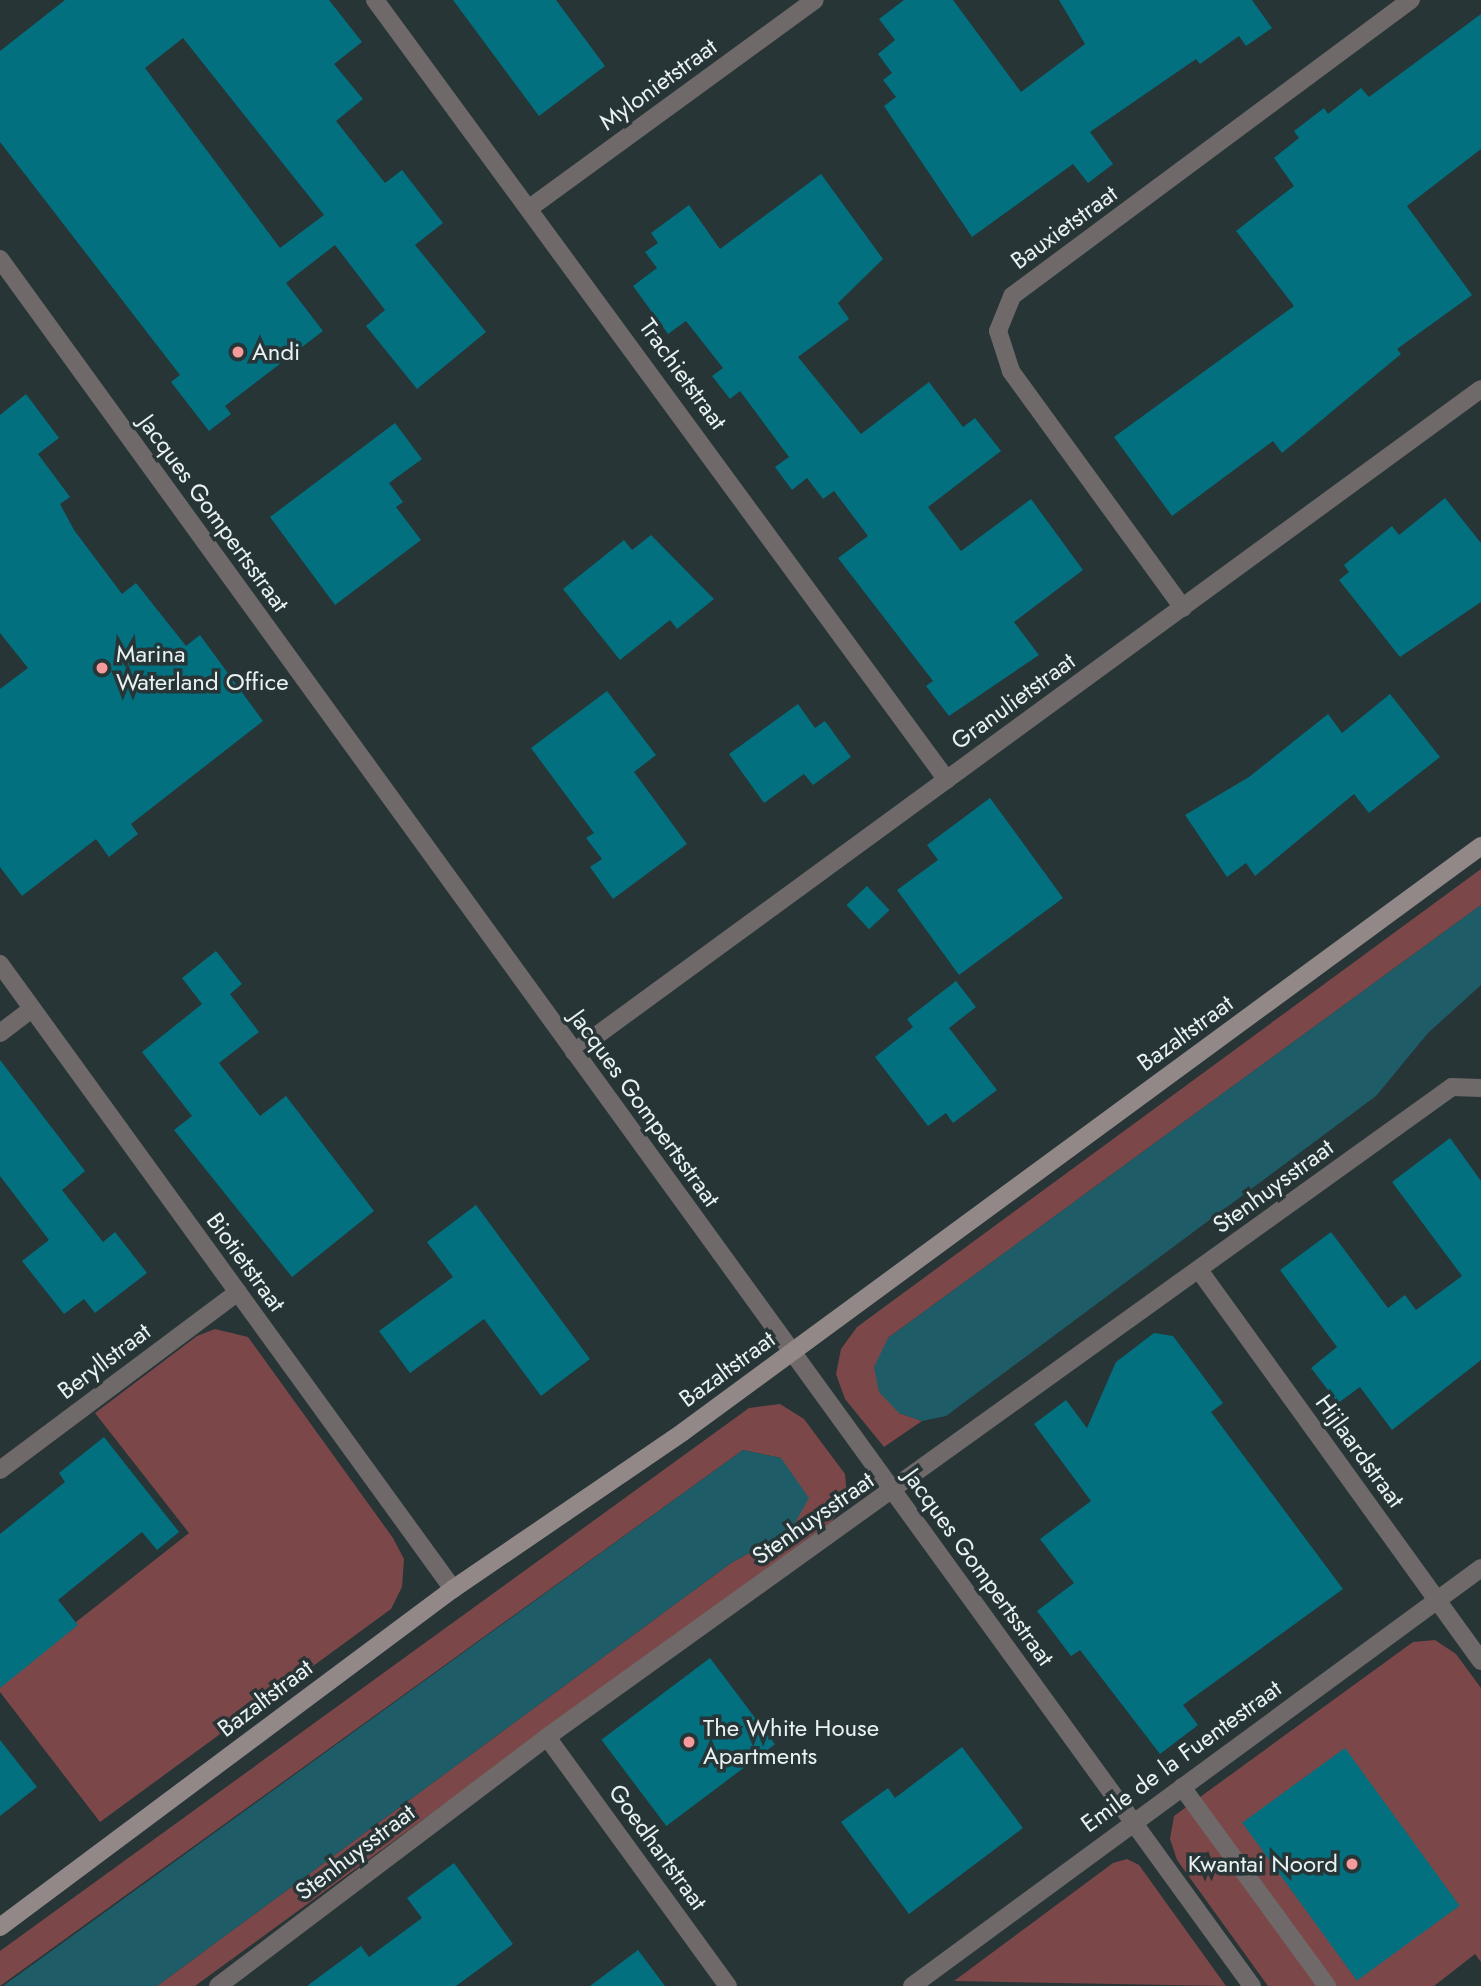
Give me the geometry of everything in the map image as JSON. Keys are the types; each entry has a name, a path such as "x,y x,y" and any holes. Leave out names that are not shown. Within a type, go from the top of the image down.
{"street":[{"name":"Trachietstraat","path":"375,0 531,207 947,780"},
{"name":"Mylonietstraat","path":"531,207 815,0"},
{"name":"Bauxietstraat","path":"1183,608 1011,371 998,331 1012,296 1411,0"},
{"name":"Jacques Gompertsstraat","path":"0,259 1252,1986"},
{"name":"Granulietstraat","path":"574,1052 1481,389"},
{"name":"Bazaltstraat","path":"0,1927 453,1589 792,1352 1481,846"},
{"name":"Biotietstraat","path":"0,964 453,1589"},
{"path":"0,1033 32,1009"},
{"name":"Stenhuysstraat","path":"218,1986 547,1737 1452,1087 1481,1088"},
{"name":"Hijlaardstraat","path":"1199,1270 1481,1661"},
{"name":"Beryllstraat","path":"0,1470 238,1292"},
{"name":"Emile de la Fuentestraat","path":"912,1986 1133,1821 1481,1568"},
{"name":"Goedhartstraat","path":"547,1737 728,1986"},
{"path":"1182,1787 1327,1986"}],"shaded area":[{"path":"1481,869 1481,905 888,1338 899,1413 922,1421 884,1447 845,1399 836,1374 841,1349 857,1327"},
{"path":"215,1329 248,1337 393,1538 404,1559 402,1587 391,1609 100,1822 0,1692 0,1682 189,1533 95,1413 197,1336"},
{"path":"780,1404 804,1419 845,1474 847,1495 832,1521 195,1986 157,1986 731,1563 791,1530 781,1458 743,1450 0,1986 0,1951 749,1408"},
{"path":"1435,1640 1456,1654 1481,1688 1481,1962 1475,1954 1434,1986 1268,1986 1177,1860 1170,1839 1174,1816 1413,1642"},
{"path":"1127,1859 1139,1865 1226,1986 954,1981 1113,1863"}],"water":[{"path":"1481,905 1481,985 1428,1033 1376,1096 946,1416 922,1421 899,1413 879,1392 874,1367 888,1338"},
{"path":"743,1450 781,1458 809,1498 791,1530 731,1563 157,1986 3,1986"}],"building":[{"path":"65,0 329,0 362,42 334,64 363,99 336,121 385,183 402,170 443,223 415,245 486,332 417,389 366,326 385,310 335,245 286,283 323,331 225,406 231,414 209,431 171,382 180,375 0,142 0,51","holes":["183,38 324,215 280,248 145,68"]},
{"path":"453,0 556,0 605,66 539,116"},
{"path":"904,0 953,0 1021,92 1085,44 1059,0 1252,0 1272,28 1246,46 1239,36 1200,64 1196,59 1090,132 1113,164 1088,183 1073,164 972,237 884,106 896,97 883,80 892,73 878,54 895,40 879,19"},
{"path":"1481,14 1481,149 1407,206 1472,295 1397,349 1401,354 1282,453 1273,441 1172,516 1114,437 1294,306 1236,231 1294,186 1274,158 1299,138 1294,131 1324,108 1328,114 1361,88 1369,97"},
{"path":"821,174 883,259 838,303 849,319 798,357 861,434 929,382 963,427 975,418 1001,451 928,507 961,551 1031,499 1083,570 1014,622 1039,655 949,716 926,686 933,681 838,558 868,536 834,491 823,499 807,478 792,490 775,467 789,457 740,391 730,399 712,376 723,368 686,321 668,334 633,286 657,268 645,252 658,243 651,233 689,205 720,249"},
{"path":"26,394 59,438 38,454 70,497 60,504 74,530 122,594 136,583 186,646 200,635 263,721 131,824 138,834 109,857 96,839 22,896 0,867 0,689 28,668 0,633 0,415"},
{"path":"395,423 422,459 389,483 403,502 396,507 421,540 335,605 270,517"},
{"path":"1445,498 1481,543 1481,602 1400,657 1339,580 1349,572 1344,565 1392,526 1399,535"},
{"path":"651,535 714,599 677,629 670,620 620,660 563,589 624,540 632,550"},
{"path":"607,691 656,755 634,772 687,844 613,899 590,867 602,859 586,838 594,833 531,748"},
{"path":"1390,694 1440,757 1369,813 1354,794 1255,876 1246,863 1227,877 1185,815 1249,777 1328,714 1342,733"},
{"path":"798,704 815,728 825,721 851,757 813,785 804,774 764,803 729,754"},
{"path":"990,798 1063,898 959,975 897,890 938,860 927,845"},
{"path":"867,886 890,910 869,929 847,905"},
{"path":"216,951 242,984 230,994 259,1032 219,1063 260,1116 286,1096 374,1211 292,1277 174,1130 192,1116 142,1052 202,1004 182,978"},
{"path":"956,981 976,1007 949,1028 997,1090 953,1123 946,1113 928,1126 875,1057 913,1027 907,1019"},
{"path":"0,1060 85,1171 62,1190 103,1242 115,1232 147,1273 95,1313 84,1299 64,1314 22,1261 49,1240 0,1176"},
{"path":"1450,1138 1481,1181 1481,1360 1392,1430 1360,1387 1338,1403 1311,1368 1337,1347 1280,1270 1331,1232 1388,1308 1405,1295 1416,1310 1462,1276 1392,1182"},
{"path":"476,1205 590,1359 541,1396 484,1319 410,1373 379,1331 453,1277 427,1242"},
{"path":"1154,1333 1173,1336 1223,1403 1211,1412 1343,1589 1183,1705 1198,1725 1160,1754 1080,1650 1071,1656 1037,1611 1074,1583 1040,1539 1091,1501 1034,1424 1066,1400 1087,1428 1116,1362"},
{"path":"104,1437 179,1532 157,1550 142,1532 58,1600 78,1625 0,1688 0,1534 65,1482 59,1473"},
{"name":"The White House Apartments","path":"710,1658 775,1744 666,1826 601,1740"},
{"path":"0,1740 37,1787 0,1816"},
{"path":"962,1747 1023,1828 909,1914 841,1822 888,1788 895,1798"},
{"name":"Kwantai Noord","path":"1345,1748 1460,1906 1357,1980 1242,1823"},
{"path":"454,1863 513,1944 456,1986 307,1986 361,1946 369,1957 422,1918 407,1898"},
{"path":"638,1950 665,1986 590,1986"}],"place":[{"name":"Andi","path":"238,352"},
{"name":"Marina Waterland Office","path":"102,668"},
{"name":"The White House Apartments","path":"689,1742"},
{"name":"Kwantai Noord","path":"1352,1864"}]}
